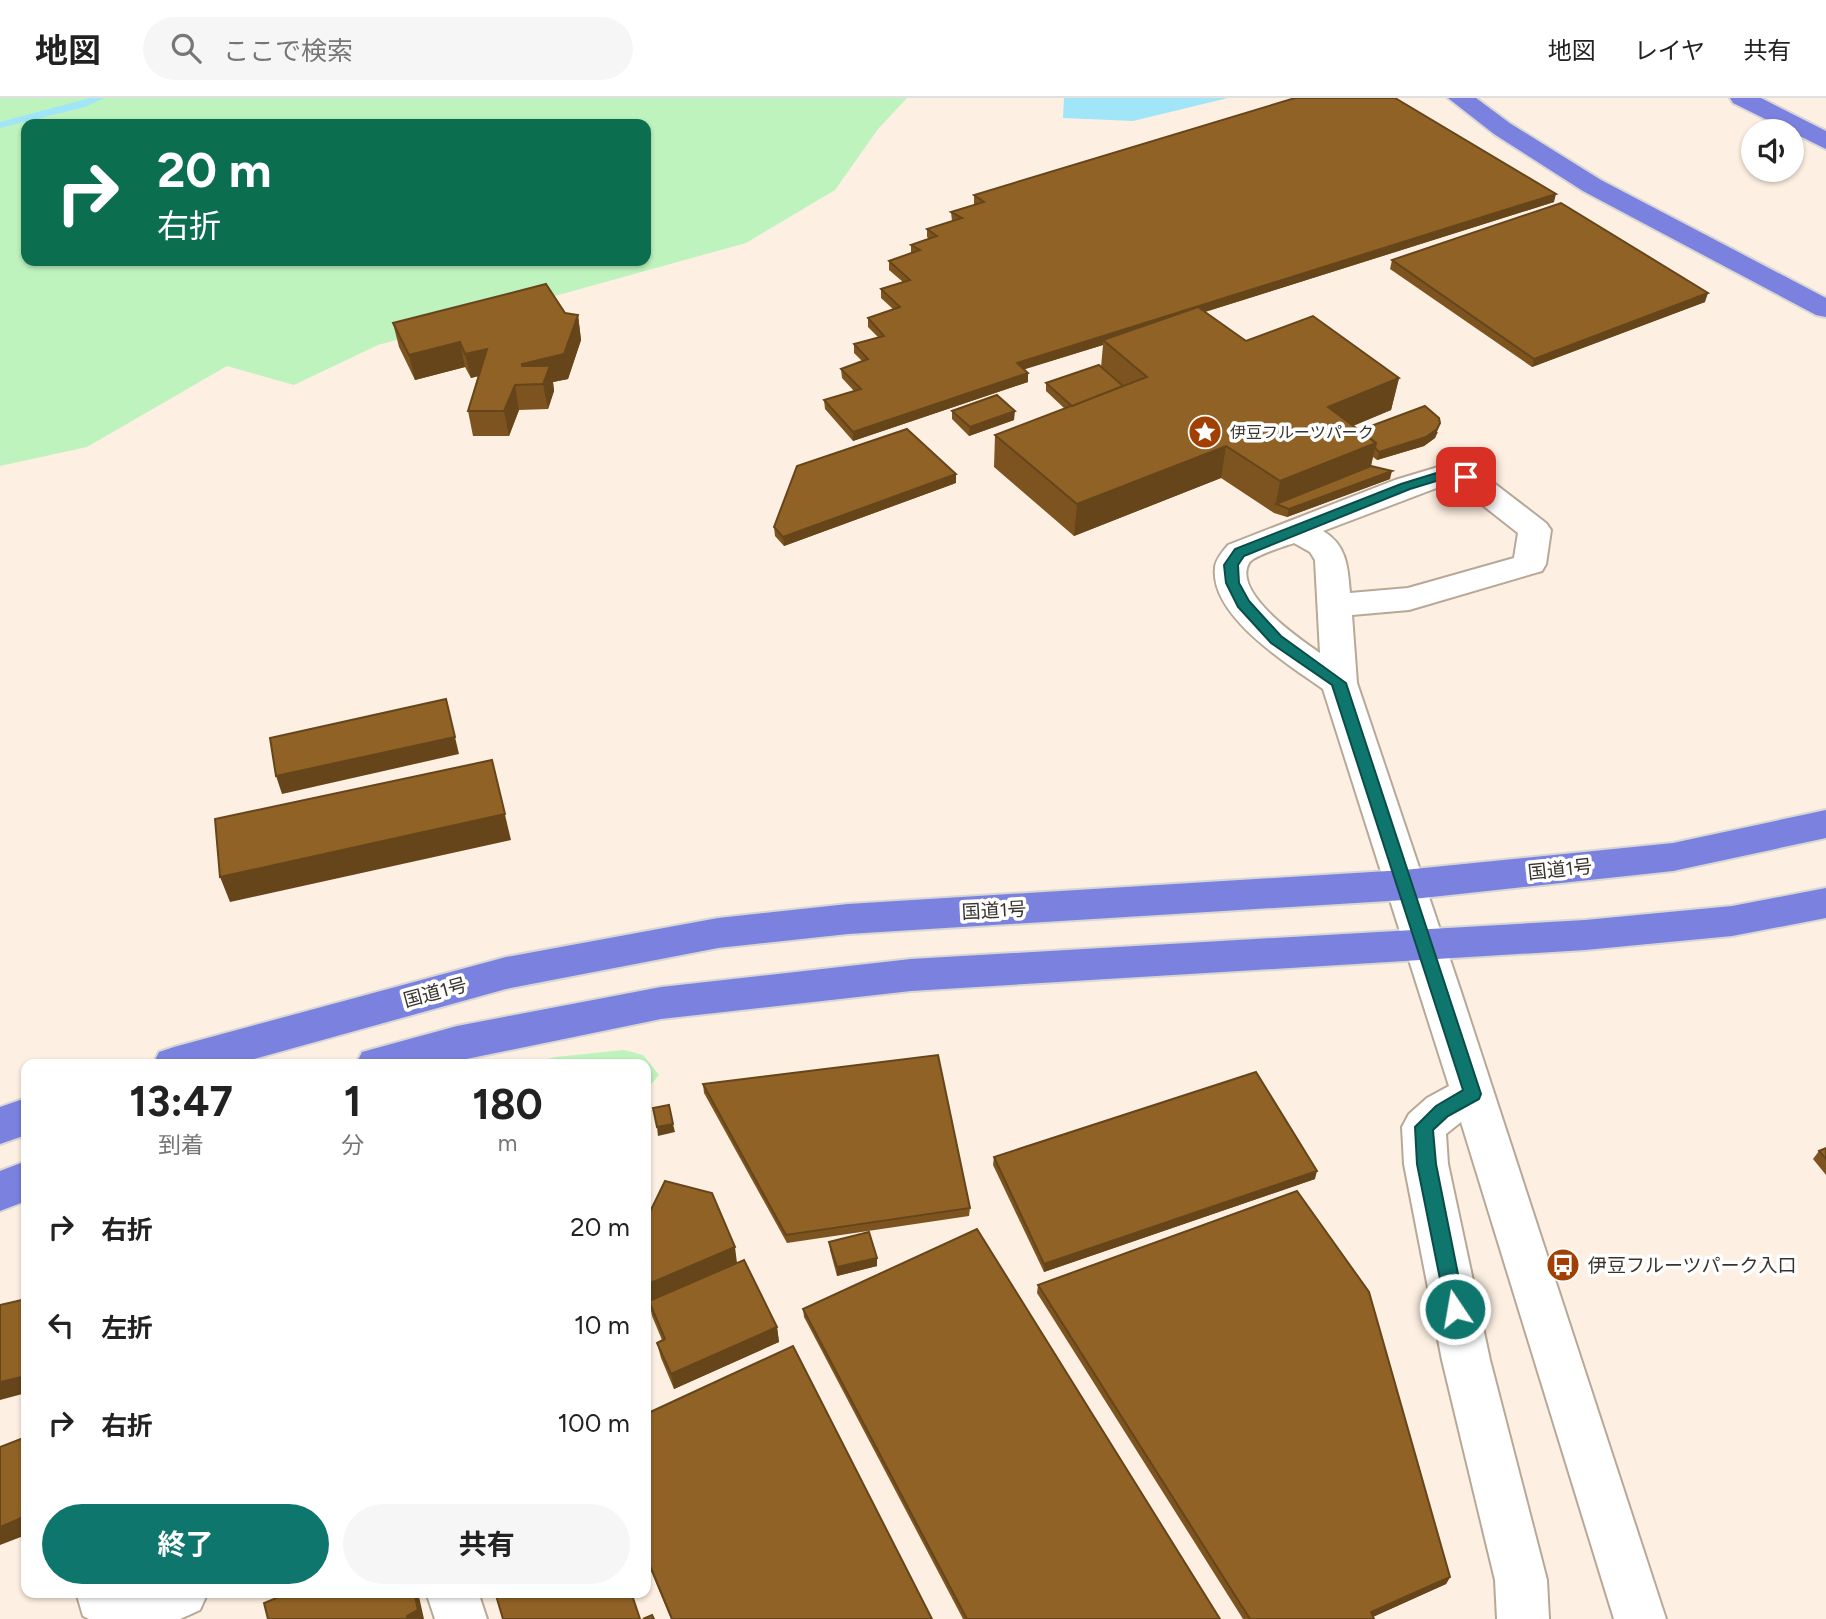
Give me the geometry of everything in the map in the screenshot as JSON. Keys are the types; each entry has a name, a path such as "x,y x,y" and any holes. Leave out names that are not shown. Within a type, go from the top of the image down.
{"highway":[{"path":"1460,98 1506,134 1557,165 1826,309"},
{"path":"1500,98 1533,125 1600,168 1826,286"},
{"path":"1731,101 1753,119"},
{"path":"1731,101 1826,141"},
{"path":"1804,152 1826,164"},
{"name":"国道1号","path":"192,1059 506,973 718,933 848,919 1404,885 1673,857 1826,824"},
{"path":"397,1059 471,1040 689,1000 911,975 1426,946 1732,921 1826,903"},
{"path":"0,1126 21,1118"},
{"path":"0,1192 21,1182"}],"street":[{"path":"1333,606 1409,599 1530,564 1535,530 1466,477 1446,474 1240,552 1231,565 1233,583 1243,603 1276,639 1339,683"},
{"path":"1296,532 1317,540 1327,549 1331,560 1339,683 1426,946 1640,1619"},
{"path":"1472,1094 1442,1111 1424,1127 1426,1164 1466,1360 1521,1580 1523,1619"},
{"path":"104,1604 130,1607 158,1603 169,1598"},
{"path":"454,1598 461,1619"}],"green space":[{"path":"0,98 907,98 878,129 835,190 746,243 378,345 294,385 227,366 87,447 0,466"},
{"path":"624,1050 643,1055 646,1059 547,1059"},
{"path":"651,1065 659,1075 651,1084"}],"water":[{"path":"1064,98 1228,98 1133,121 1063,118"}],"building":[{"path":"1295,98 1395,98 1556,194 1017,363 1028,373 853,432 824,400 861,389 841,369 868,359 854,344 884,336 868,318 900,307 881,289 910,280 889,261 920,250 911,245 937,236 927,229 962,218 951,212 984,202 974,195"},
{"path":"1561,203 1708,293 1534,359 1392,260"},
{"path":"546,284 565,313 578,315 564,354 522,364 550,366 543,384 515,385 504,411 468,411 487,349 465,354 460,342 409,355 393,323"},
{"path":"1198,307 1246,341 1313,316 1399,378 1328,407 1376,443 1280,481 1226,446 1077,504 995,435 1147,377 1103,340"},
{"path":"1099,365 1123,386 1072,406 1046,383"},
{"path":"997,395 1015,411 970,427 952,411"},
{"path":"1425,406 1439,418 1440,423 1437,429 1426,437 1379,452 1375,448 1376,443 1360,430"},
{"path":"907,429 956,474 783,537 774,527 797,466"},
{"path":"1371,466 1392,471 1289,509 1276,504"},
{"path":"446,699 455,737 276,776 270,738"},
{"path":"492,760 505,814 220,877 215,819"},
{"path":"938,1055 970,1208 786,1235 703,1084"},
{"path":"1256,1072 1317,1171 1044,1264 994,1157"},
{"path":"669,1105 673,1124 657,1127 653,1108"},
{"path":"1826,1148 1826,1159 1819,1151"},
{"path":"665,1181 712,1193 735,1247 651,1283 651,1210"},
{"path":"1297,1191 1369,1292 1450,1577 1371,1612 1374,1619 1250,1619 1038,1285"},
{"path":"977,1229 1220,1619 967,1619 803,1309"},
{"path":"869,1232 877,1258 837,1267 829,1242"},
{"path":"744,1260 777,1327 671,1374 657,1343 665,1339 651,1300"},
{"path":"21,1300 21,1377 0,1382 0,1305"},
{"path":"793,1346 932,1619 672,1619 651,1568 651,1412"},
{"path":"21,1439 21,1518 0,1527 0,1447"},
{"path":"276,1598 415,1598 418,1610 407,1616 407,1619 268,1619 264,1603"},
{"path":"497,1598 633,1598 640,1619 503,1619"}],"waterway":[{"path":"24,119 99,98"},
{"path":"0,125 21,120"}],"place":[{"name":"伊豆フルーツパーク","path":"1205,432"},
{"name":"伊豆フルーツパーク入口","path":"1563,1265"}],"route":[{"path":"1455,1309 1426,1164 1424,1127 1442,1111 1472,1094 1339,683 1276,639 1243,603 1233,583 1231,565 1240,552 1406,487 1446,474 1466,477"}]}
